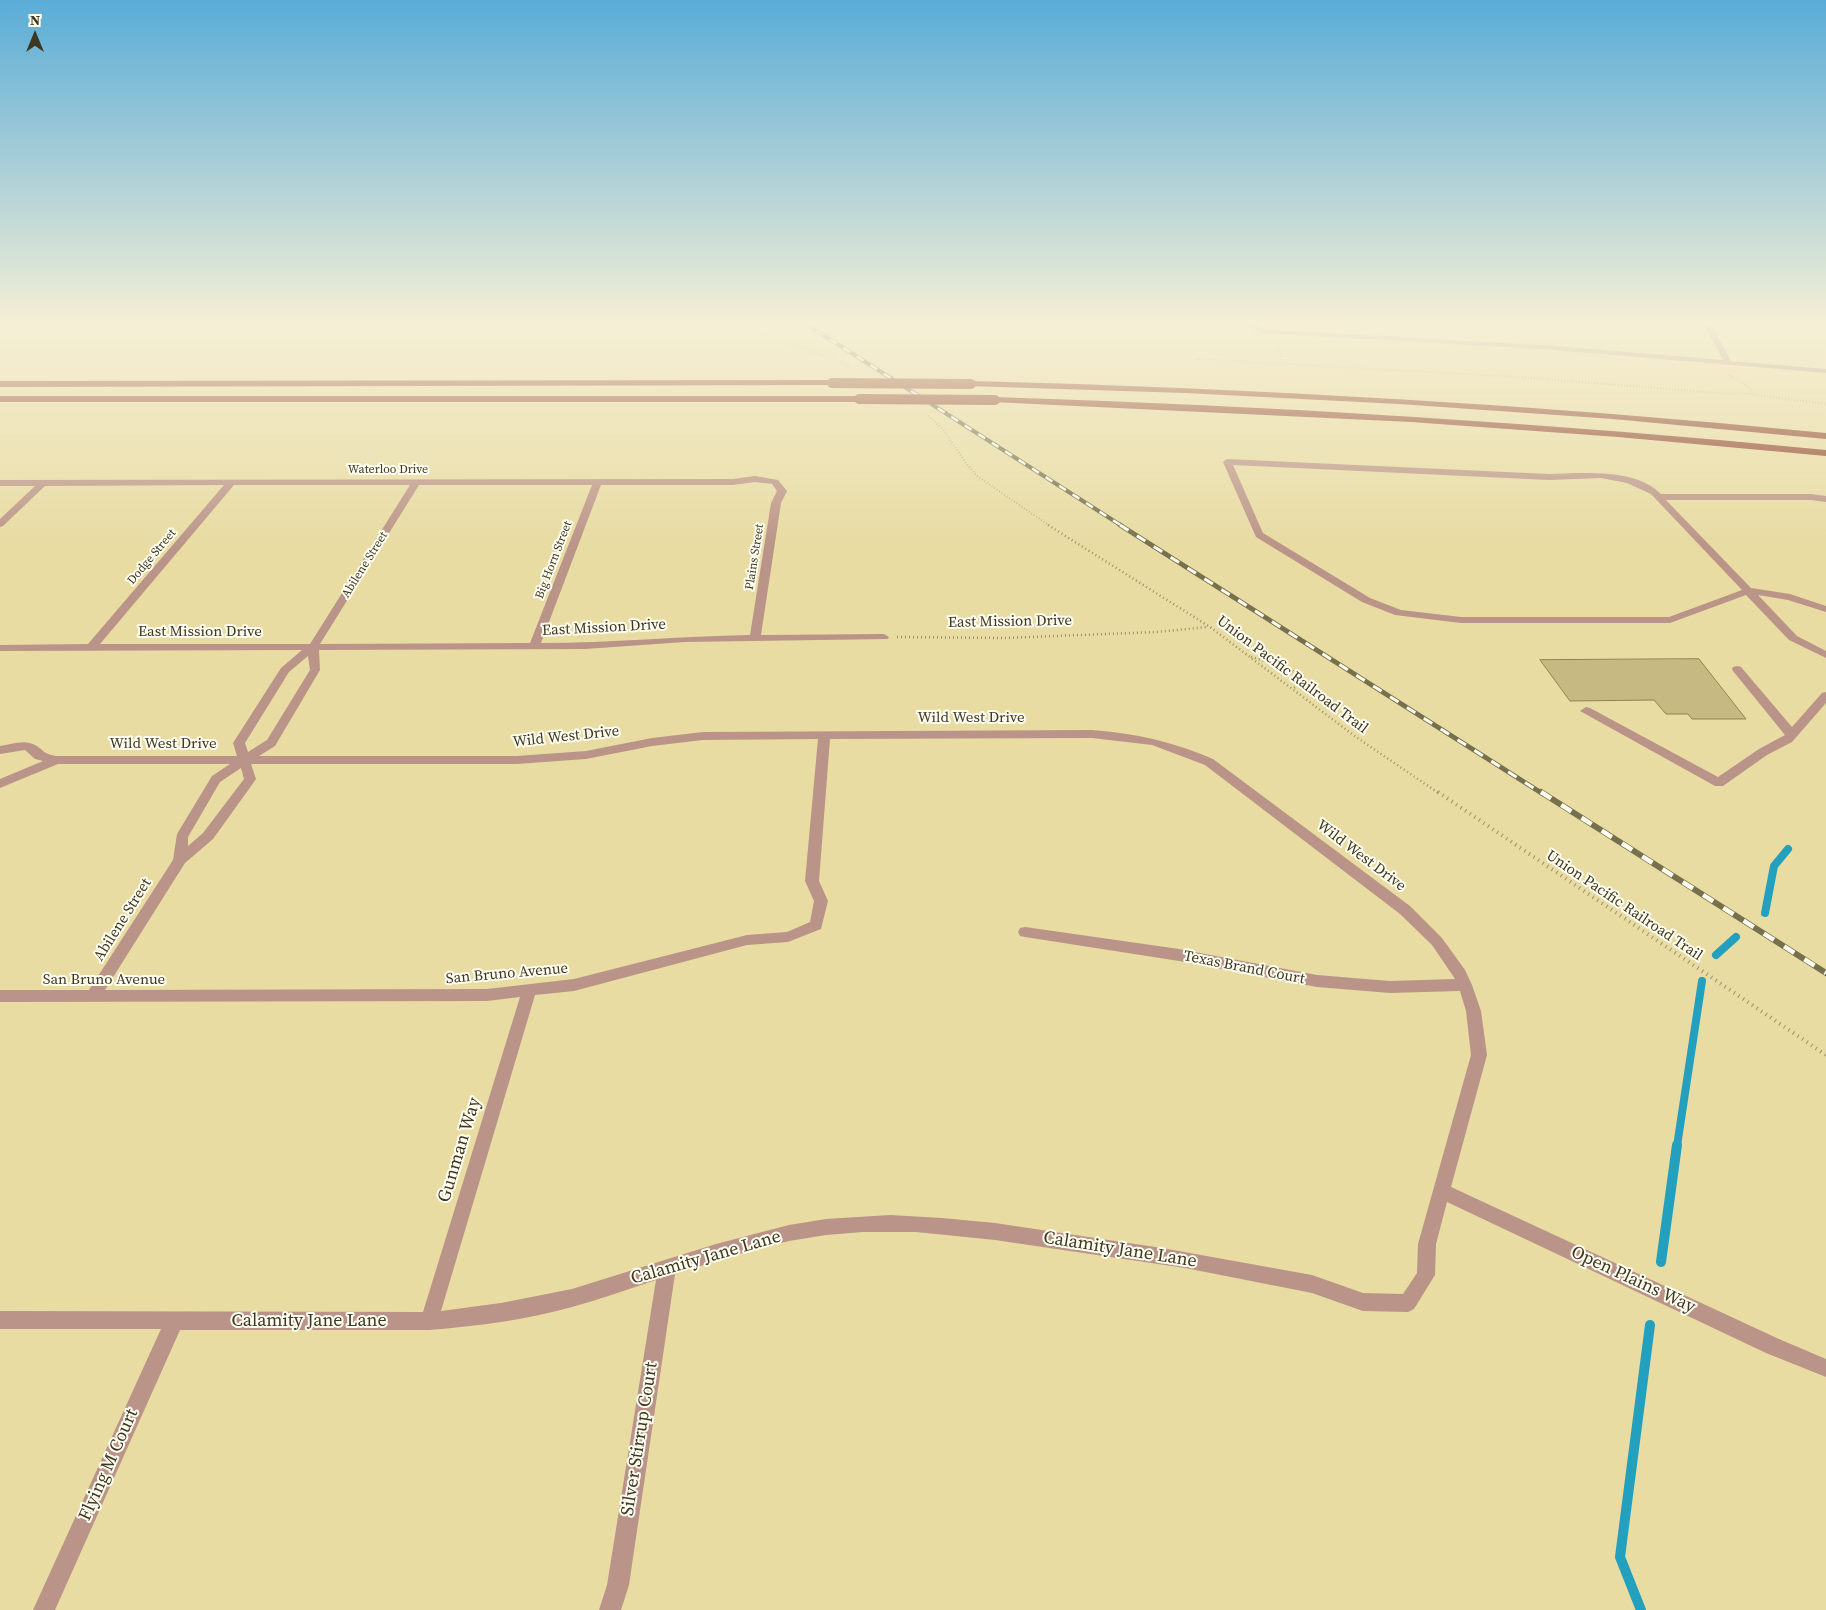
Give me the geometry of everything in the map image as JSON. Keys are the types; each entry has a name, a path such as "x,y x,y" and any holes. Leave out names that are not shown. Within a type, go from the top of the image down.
{"highway":[{"path":"1323,397 1452,404 1708,424 1826,436"},
{"path":"0,399 859,399 995,400 1177,405 1542,426 1826,453"}],"street":[{"path":"1826,609 1790,597 1748,591 1670,620 1461,620 1399,613 1366,600 1259,535 1226,462 1549,477 1601,475 1630,481 1654,492 1748,591 1793,638 1826,655"},
{"name":"Waterloo Drive","path":"0,483 597,483 733,482 754,479 775,482"},
{"name":"Plains Street","path":"755,638 776,503 782,491 775,482"},
{"name":"Dodge Street","path":"92,648 231,483"},
{"name":"Abilene Street","path":"93,996 180,860 208,836 250,779 238,743 285,670 313,647 416,483"},
{"name":"Big Horn Street","path":"534,646 597,483"},
{"path":"0,524 43,484"},
{"path":"1659,497 1812,497 1826,499"},
{"name":"East Mission Drive","path":"0,648 585,646 685,639 884,637"},
{"name":"Abilene Street","path":"180,860 182,837 216,779 271,743 315,670 313,647"},
{"path":"1736,669 1792,735"},
{"path":"1586,711 1719,783 1763,752 1788,740 1826,696"},
{"name":"Wild West Drive","path":"0,750 26,746 33,749 39,756 56,760 517,760 586,755 652,742 703,736 1092,734 1142,738 1183,750 1209,762 1405,910 1426,928 1444,949 1466,985 1478,1028 1479,1056 1427,1244 1426,1275 1408,1303"},
{"name":"San Bruno Avenue","path":"0,996 449,997 529,991 574,985 747,940 788,936 816,925 821,901 812,882 824,735"},
{"name":"Wild West Drive","path":"0,784 56,760"},
{"name":"Texas Brand Court","path":"1024,932 1179,955 1317,982 1390,987 1466,985"},
{"name":"Gunman Way","path":"429,1321 529,991"},
{"name":"Open Plains Way","path":"1441,1191 1774,1346 1826,1368"},
{"name":"Calamity Jane Lane","path":"0,1320 429,1321 468,1318 537,1307 738,1246 810,1229 861,1224 904,1223 995,1232 1190,1260 1322,1286 1362,1302 1408,1303"},
{"name":"Silver Stirrup Court","path":"610,1610 619,1575 667,1268"},
{"name":"Flying M Court","path":"44,1610 175,1320"}],"path":[{"path":"1761,397 1826,404"},
{"name":"Union Pacific Railroad Trail","path":"927,416 943,429 977,476 1022,508 1210,627 1356,737 1826,1055"},
{"name":"East Mission Drive","path":"884,637 1005,638 1156,632 1210,627"},
{"path":"1250,657 1275,663 1298,672 1304,678 1293,689"}],"building":[{"path":"1699,659 1746,719 1692,719 1688,714 1666,714 1654,700 1570,701 1540,660"}],"waterway":[{"path":"1765,913 1774,866 1788,849"},
{"path":"1716,955 1736,937"},
{"path":"1677,1146 1702,981"},
{"path":"1661,1262 1677,1145"},
{"path":"1641,1610 1620,1557 1650,1325"}],"railway":[{"path":"920,397 1122,526"},
{"path":"1120,525 1543,794"},
{"path":"1541,792 1826,973"}]}
